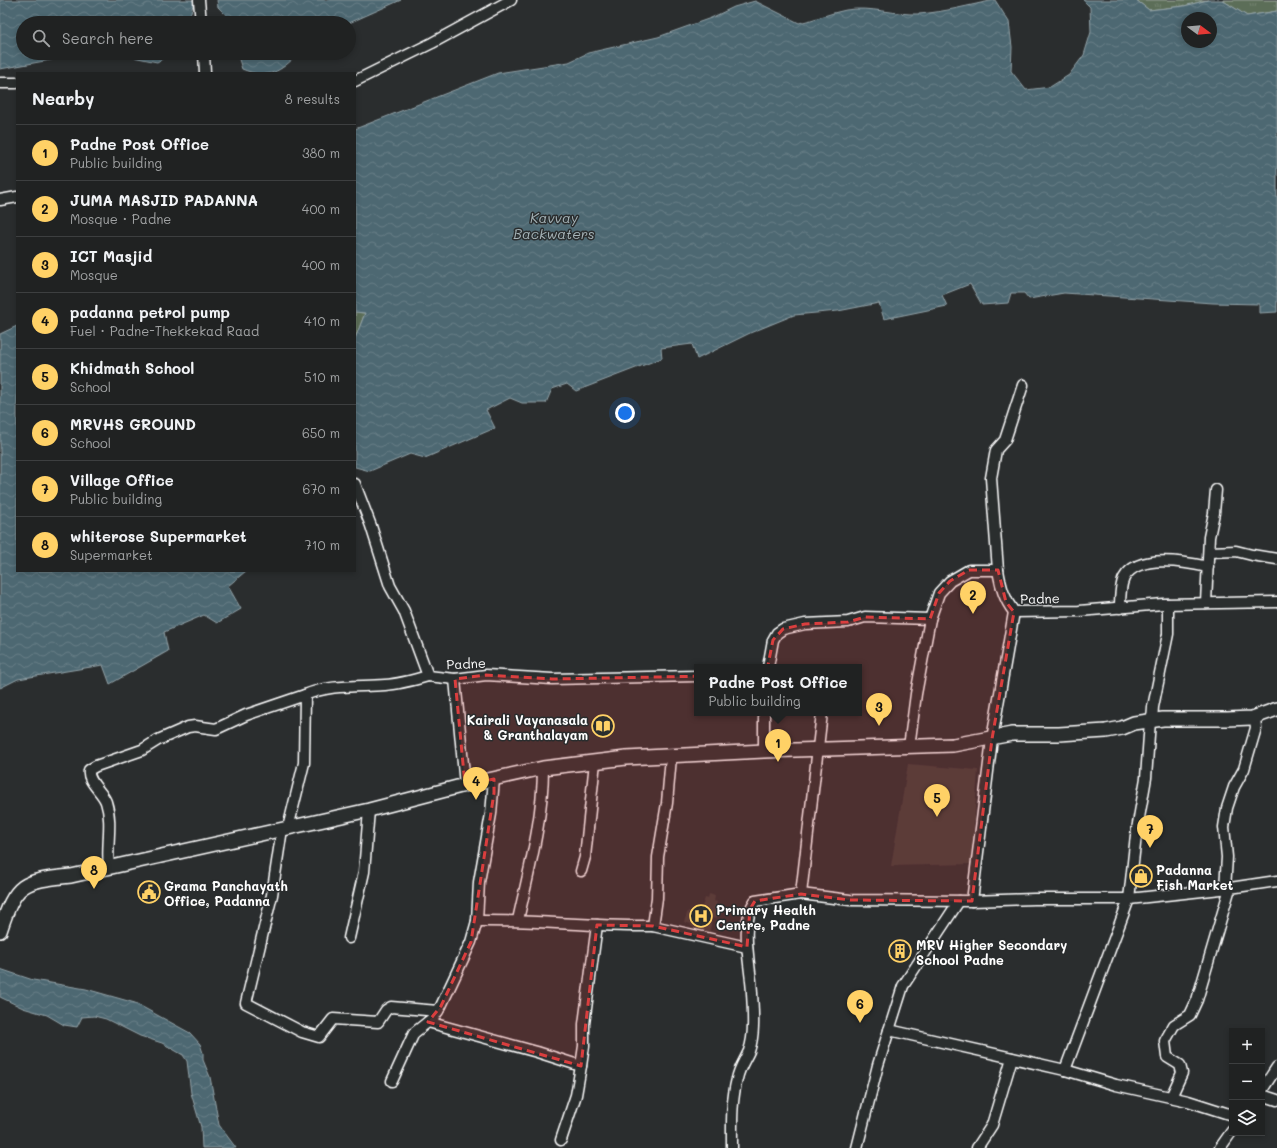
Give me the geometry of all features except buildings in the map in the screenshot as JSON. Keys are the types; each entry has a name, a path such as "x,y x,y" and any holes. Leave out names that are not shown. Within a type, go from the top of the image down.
{"main road":[{"path":"1,928 15,896 20,888 28,883 285,829 369,810 464,785 543,768 595,762 764,751 953,746 1012,734 1059,734 1106,731 1122,728 1134,723 1151,721 1190,718 1227,719 1255,717 1277,709"}],"street":[{"path":"199,0 200,16"},
{"path":"356,80 432,43 512,0"},
{"path":"204,60 205,72"},
{"path":"0,83 16,83"},
{"path":"0,200 16,197"},
{"name":"Padne","path":"1023,385 1006,440 996,450 991,478 998,570 1001,587 1006,602 1014,612 1120,608 1168,604 1277,602"},
{"name":"Padne","path":"356,486 390,586 404,611 428,676 455,678 486,675 552,679 694,676"},
{"path":"1206,603 1209,537 1214,513 1216,490"},
{"path":"1209,552 1236,551 1252,555 1277,558"},
{"path":"1120,608 1124,577 1134,568 1144,563 1175,562 1208,567"},
{"path":"908,747 930,619 939,593 950,581 969,570 998,570"},
{"path":"1065,1070 1129,899 1136,835 1146,778 1151,721 1168,634 1168,604"},
{"path":"972,901 992,739 1014,612"},
{"path":"769,664 773,640 777,633 783,629 805,624 848,622 865,617 930,619"},
{"path":"109,867 109,836 106,804 103,795 91,780 89,770 96,766 142,750 158,740 188,727 196,726 216,729 246,715 317,690 339,686 387,685 428,676"},
{"path":"455,678 464,785"},
{"path":"305,695 304,763 285,829 272,895 246,1003 302,1032 319,1037 333,1019 378,1022 391,1007 438,1011"},
{"path":"764,716 764,751"},
{"path":"801,894 822,716"},
{"path":"1170,1097 1182,1073 1180,1065 1167,1057 1165,1041 1174,1025 1190,1015 1197,1000 1228,888 1224,827 1227,808 1234,787 1244,770 1256,728 1255,717"},
{"path":"653,926 657,898 658,857 667,803 671,757"},
{"path":"581,871 585,857 595,762"},
{"path":"518,920 535,841 543,789 543,768"},
{"path":"392,1081 414,1034 438,1011 468,948 477,921 479,882 491,814 494,779"},
{"path":"349,938 364,872 369,810"},
{"path":"732,1148 731,1108 737,1078 749,1051 752,1032 752,994 747,947 750,909 756,901 801,894 850,900 972,901 1034,899 1129,899 1277,881"},
{"path":"857,1148 878,1065 903,986 959,901"},
{"path":"477,921 518,920 597,925 653,926 747,947"},
{"path":"561,1140 576,1095 581,1066 584,1046 584,1024 597,925"},
{"path":"428,1022 537,1052 581,1066"},
{"path":"889,1030 1065,1070 1116,1085 1170,1097 1229,1114"},
{"path":"977,1148 992,1125 1012,1058"},
{"path":"1265,1085 1277,1067"},
{"path":"1265,1096 1277,1100"},
{"path":"1220,1148 1229,1135"}],"highlighted area":[{"path":"969,570 998,570 1006,602 1014,612 992,739 972,901 850,900 801,894 755,901 750,909 747,947 653,926 597,925 581,1066 428,1022 441,1006 471,942 494,793 494,779 465,785 455,679 486,675 552,679 766,675 773,640 783,629 805,624 848,622 865,617 930,619 939,593 950,581"}],"shaded area":[{"path":"908,764 978,770 971,864 891,866"},
{"name":"Primary Health Centre, Padne","path":"709,894 715,896 714,901 717,902 715,909 719,910 716,919 712,918 709,936 695,932 696,928 691,926 691,924 684,922 688,911 700,914 705,898 708,899"}],"green space":[{"path":"1136,0 1208,0 1184,6 1149,10"},
{"path":"1222,0 1277,0 1277,11 1247,16"},
{"path":"356,312 365,313 356,336"}],"water":[{"path":"0,0 194,0 190,16 16,16 16,60 50,60 0,69"},
{"path":"217,0 401,0 356,20 356,16 227,16 218,7"},
{"name":"Kavvay Backwaters","path":"995,0 1009,22 1012,47 1011,71 1026,90 1050,87 1069,75 1084,55 1091,32 1090,7 1083,0 1136,0 1149,10 1184,6 1208,0 1222,0 1247,16 1277,11 1277,312 1259,313 1259,304 1213,303 1064,293 1029,299 1024,293 1011,293 1008,303 982,305 970,284 942,295 947,306 884,319 879,303 838,311 794,315 750,333 697,359 692,344 661,348 662,358 576,391 567,384 552,389 546,403 522,403 510,398 486,410 495,428 425,458 410,454 370,471 356,467 356,336 365,313 356,312 356,129 498,73 569,62 588,53 658,37 711,18 734,7 755,1 799,23 846,10 855,9 910,14 929,13"},
{"path":"147,60 160,60 157,62"},
{"path":"239,60 291,60 274,72 251,72 242,69"},
{"path":"16,326 16,572 245,572 228,586 241,609 217,623 204,615 164,632 168,651 110,684 103,665 18,679 0,688 0,334"},
{"path":"0,969 33,980 86,989 135,1003 190,1033 200,1044 203,1053 203,1060 210,1077 219,1125 236,1148 202,1148 201,1127 191,1093 187,1061 183,1055 162,1043 140,1036 106,1019 94,1016 82,1017 77,1027 64,1025 47,1015 23,1008 0,997"}],"place":[{"name":"JUMA MASJID PADANNA","path":"973,614"},
{"name":"Kairali Vayanasala & Granthalayam","path":"603,726"},
{"name":"ICT Masjid","path":"879,726"},
{"name":"Padne Post Office","path":"778,762"},
{"name":"padanna petrol pump","path":"476,800"},
{"name":"Khidmath School","path":"937,817"},
{"name":"Village Office","path":"1150,848"},
{"name":"Padanna Fish Market","path":"1141,876"},
{"name":"whiterose Supermarket","path":"94,889"},
{"name":"Grama Panchayath Office, Padanna","path":"149,892"},
{"name":"Primary Health Centre, Padne","path":"701,916"},
{"name":"MRV Higher Secondary School Padne","path":"900,951"},
{"name":"MRVHS GROUND","path":"860,1023"}]}
